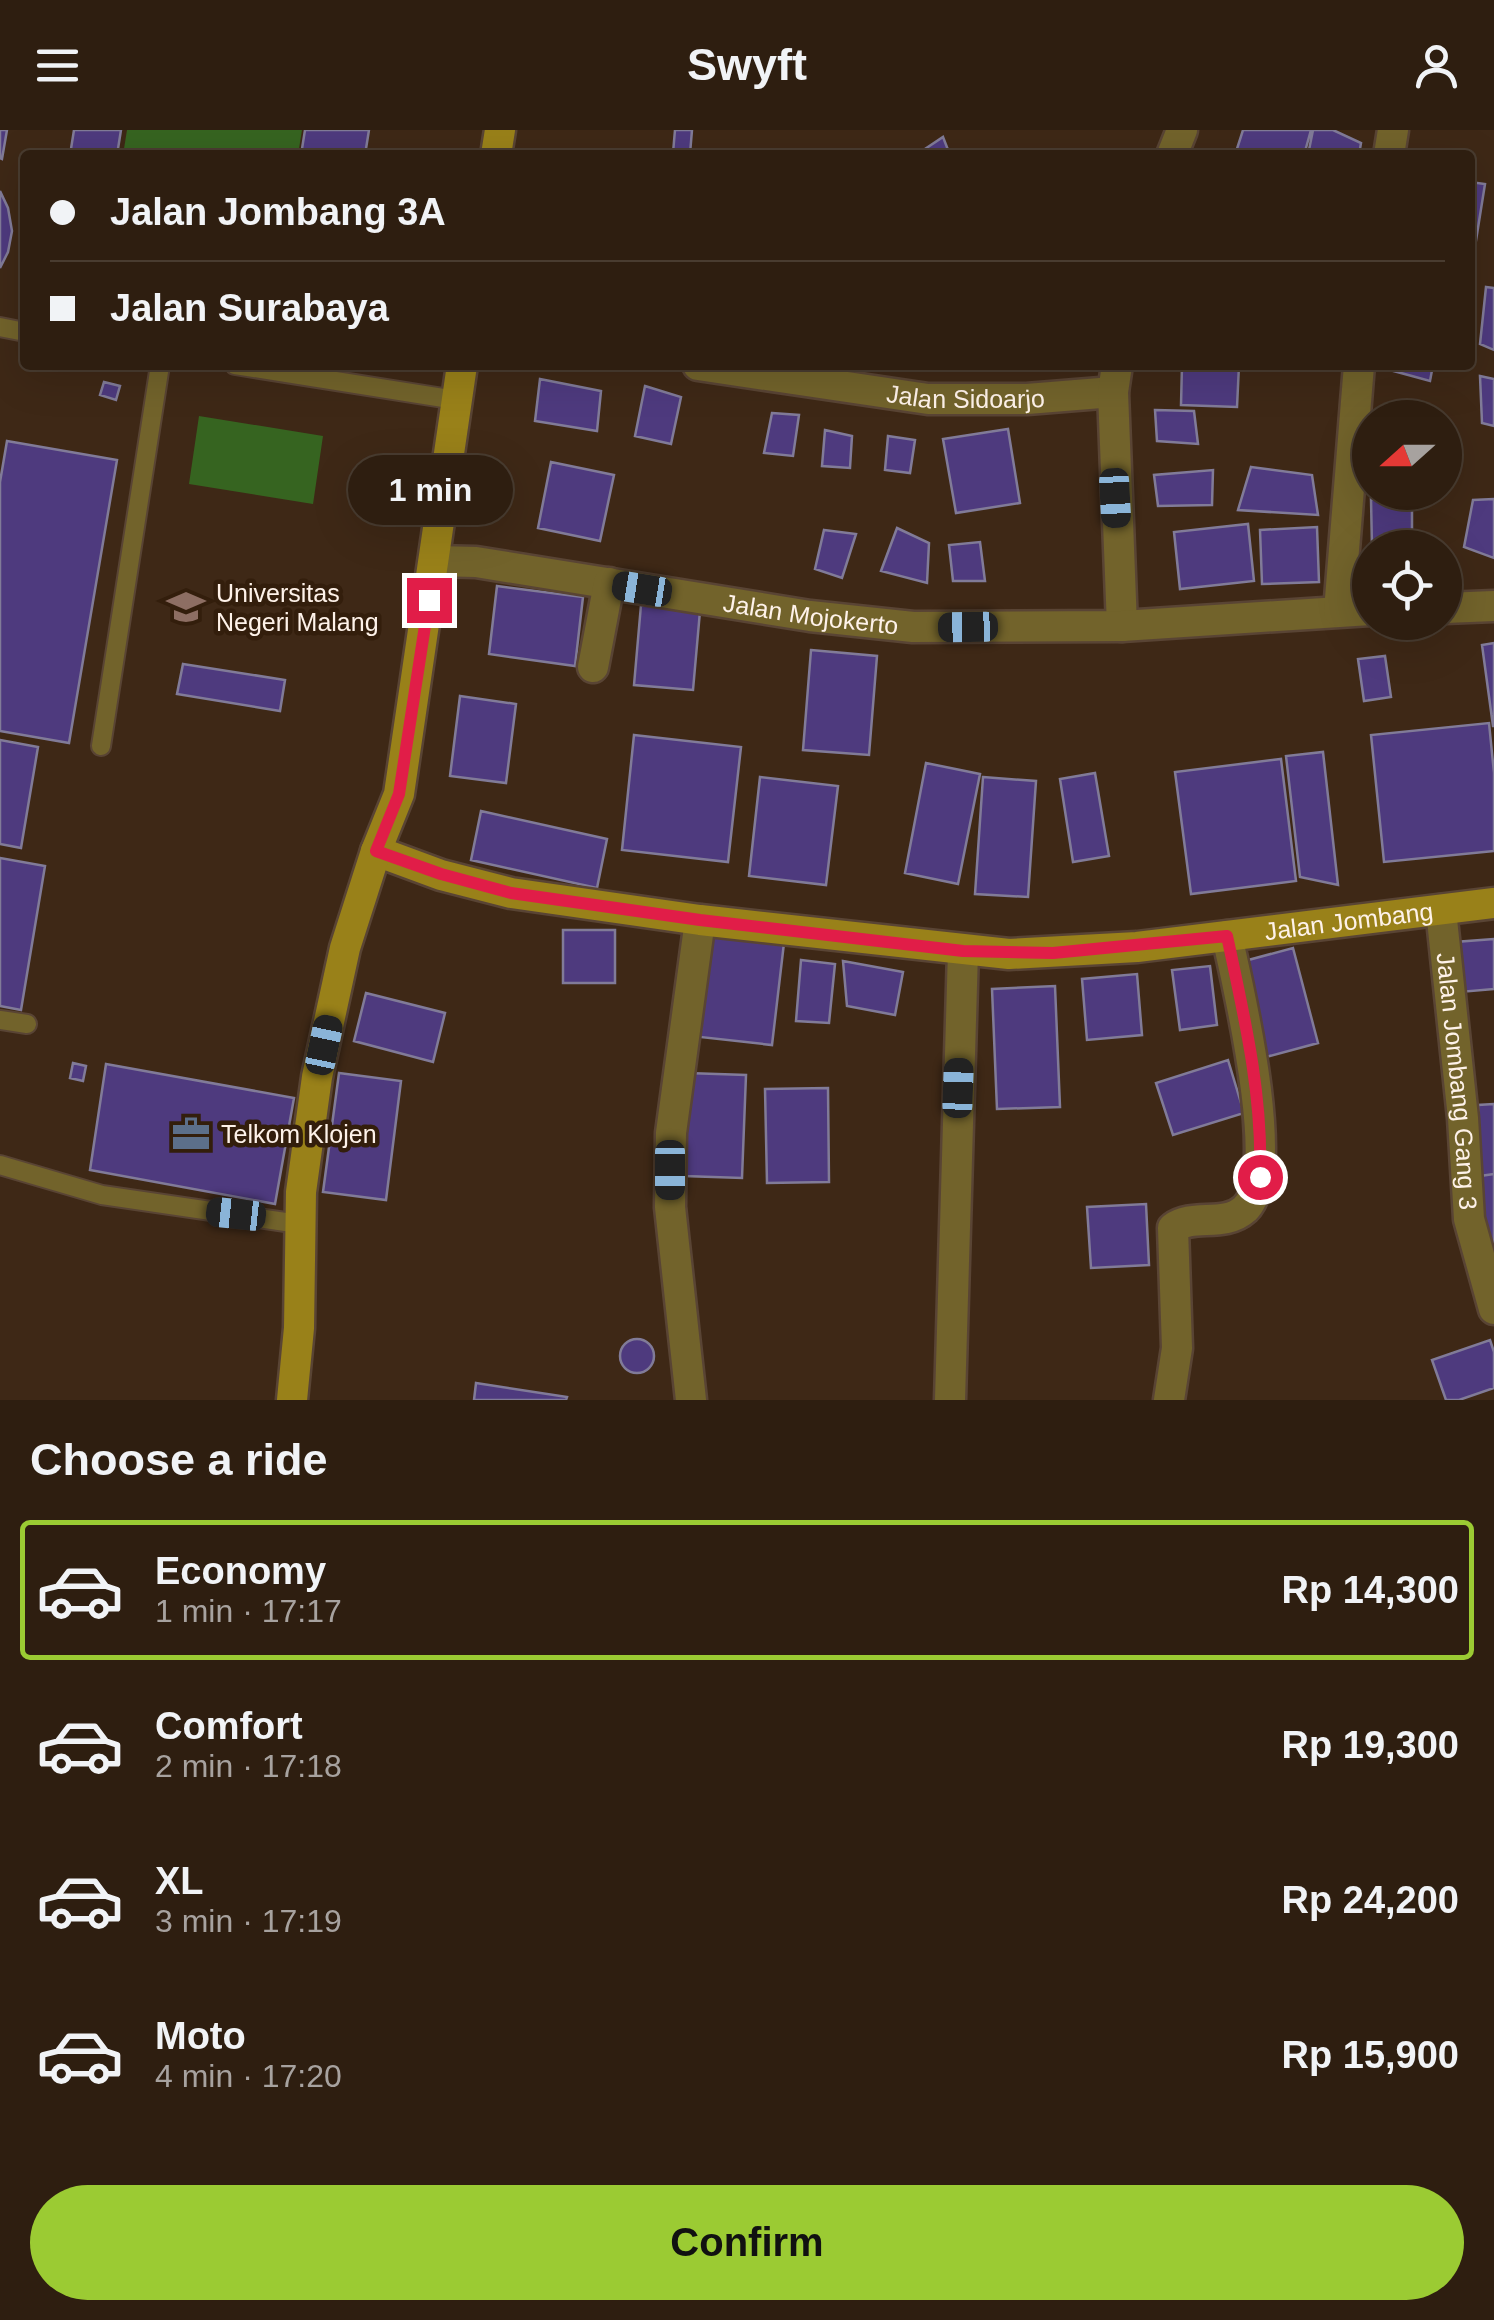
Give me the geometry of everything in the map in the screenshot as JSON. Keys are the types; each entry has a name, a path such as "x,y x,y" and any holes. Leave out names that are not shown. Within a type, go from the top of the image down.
{"main road":[{"path":"292,1400 299,1328 299,1224 321,1058 344,948 399,794 461,370"},
{"name":"Jalan Jombang","path":"376,851 511,893 963,951 1053,953 1494,903"}],"street":[{"name":"Jalan Sidoarjo","path":"732,370 928,399 1027,400 1115,379"},
{"path":"1339,611 1359,370"},
{"path":"1115,379 1122,626"},
{"name":"Jalan Mojokerto","path":"435,560 476,562 887,626 1122,626 1352,611"},
{"path":"593,668 609,583"},
{"path":"1462,607 1494,606"},
{"name":"Jalan Jombang Gang 3","path":"1441,910 1470,1219 1494,1308"},
{"path":"691,1400 670,1207 671,1133 700,920"},
{"path":"1169,1400 1177,1348 1173,1228 1181,1222 1234,1216 1248,1206 1260,1177 1258,1109 1246,1022 1227,936"},
{"path":"950,1400 963,951"}],"lane":[{"path":"101,746 159,370"},
{"path":"267,370 456,400"},
{"path":"0,1020 27,1024"},
{"path":"0,1164 102,1195 299,1224"}],"green space":[{"path":"127,130 302,130 299,150 124,150"},
{"path":"199,416 323,436 313,504 189,484"}],"building":[{"path":"0,130 7,130 2,159 0,158"},
{"path":"74,130 121,130 118,150 71,150"},
{"path":"305,130 369,130 366,150 302,150"},
{"path":"675,130 692,130 690,150 673,150"},
{"path":"1243,130 1311,130 1305,150 1237,150"},
{"path":"1313,130 1333,130 1361,143 1360,150 1309,150"},
{"path":"943,137 948,150 924,150"},
{"path":"1475,183 1485,184 1475,247"},
{"path":"0,191 12,231 0,268"},
{"path":"1486,287 1494,288 1494,350 1480,344"},
{"path":"1182,370 1239,370 1237,407 1181,405"},
{"path":"1390,370 1432,370 1430,381"},
{"path":"1480,376 1494,379 1494,426 1482,423"},
{"path":"540,379 601,391 597,431 535,421"},
{"path":"104,382 120,386 116,400 100,395"},
{"path":"645,386 681,397 671,444 635,436"},
{"path":"1155,410 1194,411 1198,444 1157,441"},
{"path":"772,413 799,415 793,456 764,453"},
{"path":"1008,429 1020,503 956,513 943,439"},
{"path":"825,430 852,436 850,468 822,466"},
{"path":"888,436 915,440 910,473 885,470"},
{"path":"7,441 117,460 69,743 0,731 0,482"},
{"path":"551,462 614,475 600,541 538,528"},
{"path":"1251,467 1312,475 1318,515 1238,510"},
{"path":"1213,470 1212,505 1158,506 1154,475"},
{"path":"1494,499 1494,558 1464,547 1473,500"},
{"path":"1371,510 1412,510 1412,530 1372,530"},
{"path":"1248,524 1254,581 1180,589 1174,532"},
{"path":"1317,527 1319,582 1262,584 1260,530"},
{"path":"897,528 929,543 927,583 881,571"},
{"path":"824,530 856,534 842,578 815,569"},
{"path":"980,542 985,581 953,581 949,545"},
{"path":"497,586 583,597 575,666 489,654"},
{"path":"641,605 700,611 693,690 634,685"},
{"path":"1494,643 1494,726 1493,726 1482,645"},
{"path":"811,650 877,656 869,755 803,750"},
{"path":"1385,656 1391,697 1364,701 1358,659"},
{"path":"183,664 285,680 280,711 177,694"},
{"path":"460,696 516,704 506,783 450,776"},
{"path":"1489,723 1494,773 1494,851 1384,862 1371,735"},
{"path":"634,735 741,747 728,862 622,850"},
{"path":"0,740 38,747 21,848 0,844"},
{"path":"1323,752 1338,885 1300,877 1286,756"},
{"path":"1281,759 1296,881 1191,894 1175,772"},
{"path":"926,763 980,774 958,884 905,873"},
{"path":"1095,773 1109,856 1073,862 1060,779"},
{"path":"760,777 838,786 826,885 749,876"},
{"path":"983,777 1036,781 1028,897 975,894"},
{"path":"481,811 607,839 597,888 471,860"},
{"path":"0,858 45,866 21,1010 0,1006"},
{"path":"563,930 615,930 615,983 563,983"},
{"path":"712,934 784,943 772,1045 700,1037"},
{"path":"1494,939 1494,989 1460,992 1455,942"},
{"path":"1293,948 1318,1043 1266,1057 1241,962"},
{"path":"801,960 835,964 829,1023 796,1021"},
{"path":"843,961 903,972 895,1015 847,1006"},
{"path":"1210,966 1217,1025 1180,1030 1172,970"},
{"path":"1137,974 1142,1035 1087,1040 1082,979"},
{"path":"1055,986 1060,1107 997,1109 992,989"},
{"path":"366,993 445,1013 433,1062 354,1041"},
{"path":"1228,1060 1244,1113 1173,1135 1156,1083"},
{"path":"73,1063 86,1066 83,1081 70,1078"},
{"name":"Telkom Klojen","path":"106,1064 294,1098 275,1204 90,1170"},
{"path":"339,1073 401,1081 386,1200 323,1192"},
{"path":"687,1073 746,1075 742,1178 684,1176"},
{"path":"828,1088 829,1182 767,1183 765,1089"},
{"path":"1494,1104 1494,1174 1480,1176 1478,1105"},
{"path":"1494,1174 1494,1243 1484,1245 1480,1176"},
{"path":"1146,1204 1149,1265 1091,1268 1087,1207"},
{"path":"637,1339 649,1344 654,1356 649,1368 637,1373 625,1368 620,1356 625,1344"},
{"path":"1490,1340 1494,1388 1459,1400 1446,1400 1432,1360"},
{"path":"476,1383 567,1397 474,1400"}],"place":[{"name":"Universitas Negeri Malang","path":"186,607"},
{"name":"Telkom Klojen","path":"191,1134"}],"route":[{"path":"429,600 399,794 376,851 511,893 963,951 1053,953 1227,936 1246,1022 1258,1109 1260,1177"}]}
